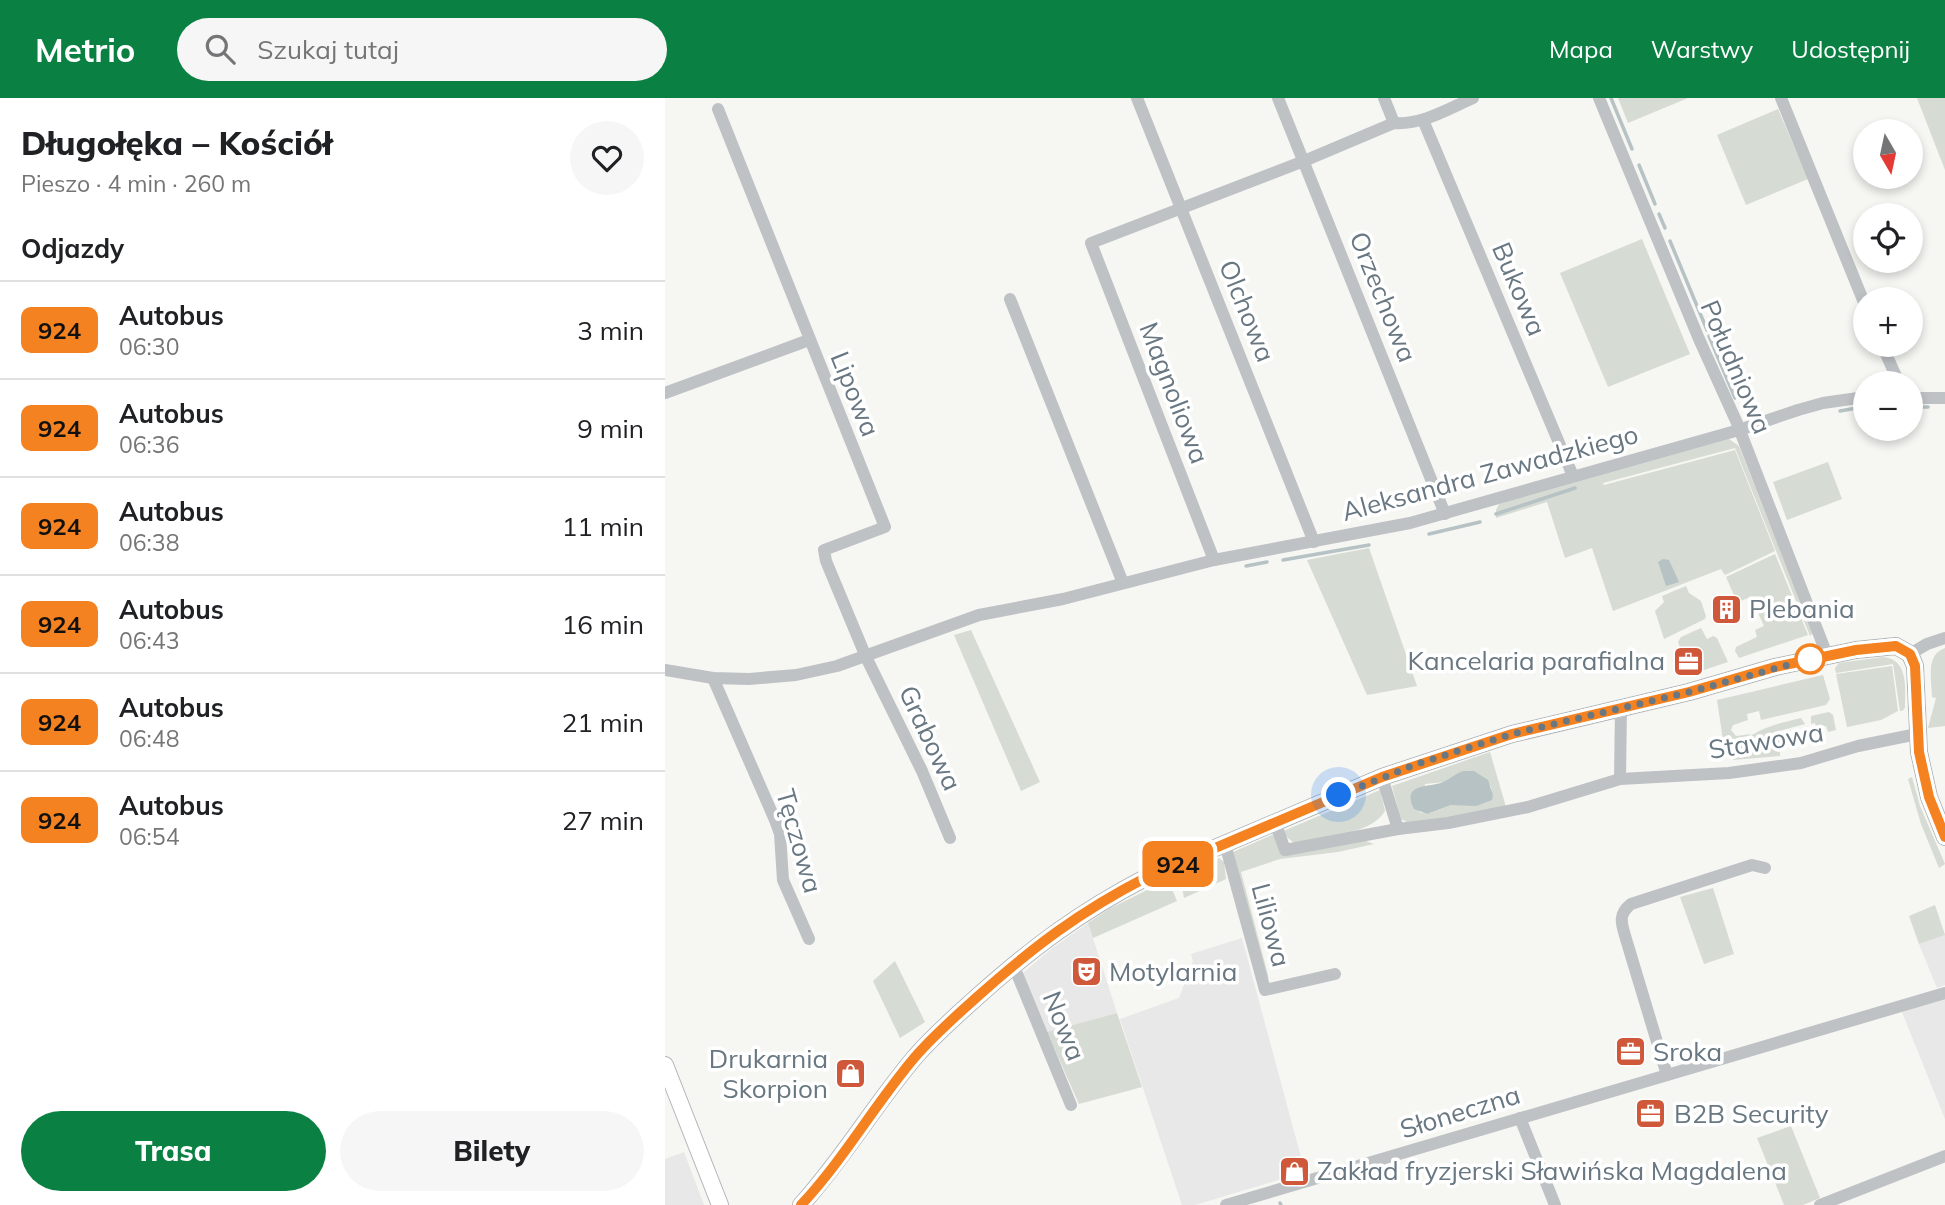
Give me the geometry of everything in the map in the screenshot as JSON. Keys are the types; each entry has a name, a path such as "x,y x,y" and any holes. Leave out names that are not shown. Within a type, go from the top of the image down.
{"street":[{"name":"Olchowa","path":"1137,98 1314,542"},
{"name":"Orzechowa","path":"1277,98 1445,514"},
{"path":"1384,98 1394,123"},
{"path":"1181,207 1304,161 1394,123 1408,124 1423,120 1473,98"},
{"name":"Południowa","path":"1599,98 1739,430 1827,655"},
{"path":"1781,98 1858,287"},
{"name":"Lipowa","path":"718,109 885,527 824,550 826,561 866,657"},
{"name":"Bukowa","path":"1423,120 1573,476"},
{"name":"Magnoliowa","path":"1181,207 1091,243 1214,560"},
{"path":"1010,299 1123,583"},
{"path":"665,393 809,340"},
{"path":"1923,398 1945,398"},
{"name":"Aleksandra Zawadzkiego","path":"665,670 713,678 749,679 796,675 866,657 979,615 1063,600 1214,560 1374,531 1445,514 1739,430 1823,403 1853,399"},
{"path":"1910,654 1927,643 1945,638"},
{"path":"801,1205 820,1184 917,1055 1013,964 1047,937 1109,896 1147,877 1382,777 1512,734 1689,692 1827,655 1886,646 1901,648 1910,654 1916,676 1917,734 1929,797 1945,837"},
{"name":"Grabowa","path":"866,657 922,771 950,838"},
{"name":"Tęczowa","path":"713,678 775,820 780,834 783,880 809,939"},
{"path":"1621,707 1621,779"},
{"name":"Stawowa","path":"1275,822 1286,850 1528,807 1621,779 1728,773 1801,763 1858,746 1917,734"},
{"path":"1382,777 1398,829"},
{"name":"Liliowa","path":"1225,844 1265,990 1335,974"},
{"path":"1667,1075 1621,915 1630,905 1752,864 1765,868"},
{"name":"Nowa","path":"1013,964 1071,1105"},
{"name":"Słoneczna","path":"1226,1205 1945,993"},
{"path":"665,1065 720,1205"},
{"path":"1520,1118 1555,1205"},
{"path":"1820,1205 1945,1156"}],"shaded area":[{"path":"1618,98 1688,98 1628,123"},
{"path":"1917,98 1945,98 1945,170"},
{"path":"1778,109 1808,179 1746,205 1717,135"},
{"path":"1642,239 1690,354 1608,387 1560,273"},
{"path":"1729,439 1739,446 1813,633 1810,636 1735,448 1603,483 1604,485 1735,450 1775,551 1725,575 1721,569 1613,611 1592,548 1565,558 1547,502 1496,518 1499,504"},
{"path":"1828,462 1842,499 1787,520 1773,482"},
{"path":"1369,548 1417,686 1367,695 1307,560"},
{"path":"1775,554 1808,635 1739,658 1736,647 1757,637 1755,630 1764,626 1751,597 1737,602 1726,577"},
{"path":"1669,560 1679,582 1666,586 1658,562"},
{"path":"1686,586 1689,593 1701,601 1705,619 1664,639 1655,611 1664,602 1662,596"},
{"path":"1701,628 1707,639 1713,636 1717,638 1728,662 1701,671 1694,652 1686,655 1682,653 1678,642 1681,637"},
{"path":"971,630 1040,782 1021,791 954,635"},
{"path":"1945,648 1945,726 1928,728 1936,698 1932,697 1932,662 1939,651"},
{"path":"1883,657 1897,663 1904,676 1905,708 1902,711 1893,664 1836,673 1835,668 1839,663"},
{"path":"1892,666 1898,711 1881,720 1847,727 1836,674"},
{"path":"1823,675 1830,699 1826,705 1761,720 1759,711 1747,714 1748,720 1733,725 1731,730 1736,736 1751,734 1725,753 1717,700"},
{"path":"1829,712 1833,715 1836,730 1828,732 1826,726 1816,728 1815,723 1811,724 1811,716"},
{"path":"1801,718 1805,724 1779,731 1782,741 1780,756 1733,760 1743,742 1751,736 1771,726"},
{"path":"1490,752 1506,807 1411,824 1401,819 1392,786","holes":["1463,771 1491,786 1492,799 1451,805 1427,814 1419,812 1425,784 1444,782"]},
{"path":"1463,771 1474,771 1488,780 1492,800 1476,806 1451,805 1427,814 1414,809 1411,794 1414,790 1443,782"},
{"path":"1912,777 1920,806 1945,864 1939,868 1921,824 1908,779"},
{"path":"1380,790 1385,811 1369,825 1331,837 1294,843 1281,832"},
{"path":"1274,834 1281,854 1360,839 1374,844 1338,852 1280,859 1241,872 1269,979 1265,974 1233,852"},
{"path":"1219,858 1224,862 1226,879 1184,898 1180,875"},
{"path":"1165,881 1169,882 1177,901 1093,938 1088,923 1109,909"},
{"path":"1713,888 1734,954 1704,964 1680,897"},
{"path":"1935,905 1945,935 1919,944 1909,916"},
{"path":"1088,923 1117,1013 1047,1032 1023,973"},
{"path":"1945,935 1945,985 1937,988 1919,944"},
{"path":"1242,938 1305,1172 1195,1205 1182,1205 1120,1019 1179,998 1193,961 1191,954"},
{"path":"895,961 925,1022 900,1038 873,981"},
{"path":"1945,997 1945,1119 1902,1012"},
{"path":"1117,1013 1142,1087 1079,1104 1047,1032"},
{"path":"1791,1126 1820,1198 1803,1205 1784,1205 1757,1138"},
{"path":"684,1152 704,1205 665,1205 665,1159"}],"waterway":[{"path":"1611,98 1632,149"},
{"path":"1639,165 1655,204"},
{"path":"1659,214 1665,228"},
{"path":"1670,241 1707,330"},
{"path":"1709,336 1735,398"},
{"path":"1923,407 1928,407"},
{"path":"1840,411 1853,409"},
{"path":"1496,514 1575,488"},
{"path":"1429,534 1480,522"},
{"path":"1283,560 1369,545"},
{"path":"1246,566 1267,562"}],"bus line":[{"name":"924","path":"801,1205 820,1184 917,1055 970,1003 1047,937 1109,896 1147,877 1417,764 1512,734 1689,692 1775,667 1842,652 1896,646 1910,654 1915,666 1915,718 1922,772 1936,818 1945,837"}],"place":[{"name":"Plebania","path":"1726,609"},
{"name":"Kancelaria parafialna","path":"1688,661"},
{"name":"Motylarnia","path":"1086,972"},
{"name":"Sroka","path":"1630,1052"},
{"name":"Drukarnia Skorpion","path":"851,1074"},
{"name":"B2B Security","path":"1651,1114"},
{"name":"Zakład fryzjerski Sławińska Magdalena","path":"1294,1171"}],"route":[{"path":"1339,795 1417,764 1512,734 1689,692 1810,659"}]}
